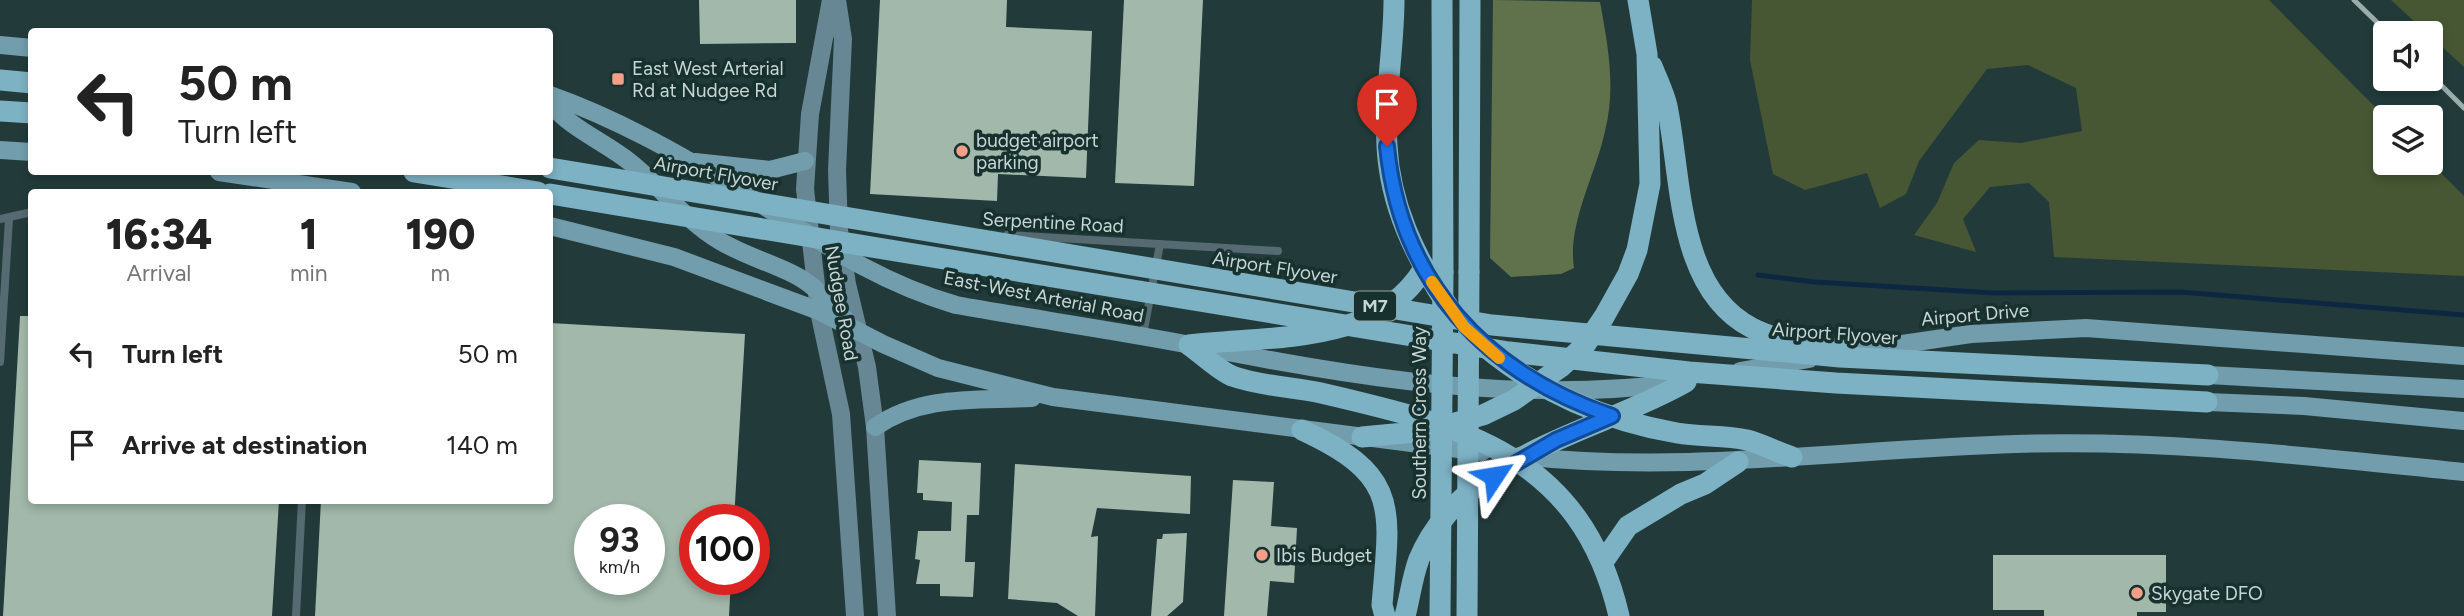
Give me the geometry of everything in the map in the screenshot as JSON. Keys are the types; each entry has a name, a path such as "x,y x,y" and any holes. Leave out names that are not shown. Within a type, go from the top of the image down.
{"highway":[{"path":"1394,0 1387,122 1389,167 1400,217 1423,268 1451,310 1471,333 1539,389 1612,416 1677,433 1746,440 1792,457"},
{"name":"Southern Cross Way","path":"1440,616 1442,0"},
{"path":"1467,616 1470,0"},
{"path":"1362,437 1451,437 1483,415 1539,389 1593,334 1624,282 1644,224 1650,172 1647,54 1638,0"},
{"path":"1647,54 1666,102 1690,239 1708,285 1724,306 1751,328 1775,337 1848,352"},
{"path":"0,80 28,83"},
{"path":"0,111 28,113"},
{"name":"Airport Flyover","path":"553,168 1492,325 1839,357 2208,375"},
{"path":"433,175 520,189"},
{"name":"M7","path":"553,194 1509,352 1689,372 1823,382 2207,402"},
{"path":"1189,345 1302,335 1350,323 1374,315 1404,296 1423,268"},
{"path":"1189,345 1231,376 1316,392 1517,457 1561,500 1603,562 1619,616"},
{"path":"1405,616 1415,570 1436,529 1459,502 1517,457 1660,397 1686,382"},
{"path":"1302,430 1355,459 1370,475 1381,495 1387,526 1382,605 1385,616"},
{"path":"1603,562 1628,526 1681,494 1705,484 1738,462"}],"main road":[{"name":"Nudgee Road","path":"831,0 805,161 809,237 816,290 840,406 855,616"},
{"name":"Nudgee Road","path":"837,0 843,30 837,170 842,258 867,367 875,427 887,616"},
{"path":"0,45 28,48"},
{"name":"East-West Arterial Road","path":"553,96 607,117 691,162 842,258 908,291 956,305 1382,379 1451,387"},
{"path":"553,107 565,121 633,164 681,212 707,233 739,251 794,274 816,290 858,332"},
{"path":"0,150 28,152"},
{"path":"691,162 770,170 805,161"},
{"path":"239,175 332,189"},
{"path":"553,227 674,257 819,311 938,368 1053,397 1362,437"},
{"name":"Airport Drive","path":"1451,387 1625,389 1686,382 1945,336 2065,328 2205,335 2464,356"},
{"path":"2208,375 2464,389"},
{"path":"875,427 901,411 926,403 1053,397"},
{"path":"2207,402 2304,406 2464,421"},
{"path":"1517,457 1623,463 1738,462 1992,444 2143,444 2224,448 2464,472"}],"lane":[{"path":"0,362 4,219 28,213"},
{"name":"Serpentine Road","path":"945,231 1278,251"},
{"path":"1143,338 1160,244"},
{"path":"296,616 302,504"}],"green space":[{"path":"1493,0 1600,2 1610,66 1608,115 1601,147 1578,217 1573,251 1574,268 1561,274 1511,277 1490,258"},
{"path":"1752,0 2269,0 2373,105 2373,175 2443,175 2464,196 2464,276 2054,257 2049,202 2029,183 1990,187 1963,219 1976,252 1914,235 1937,203 1954,163 1979,140 2021,143 2082,131 2076,88 2028,65 1987,69 1919,161 1906,194 1880,208 1867,173 1805,190 1773,174 1750,60"},
{"path":"2391,0 2464,0 2464,67 2443,48 2443,21 2414,21"}],"building":[{"path":"699,0 796,0 796,43 700,44"},
{"path":"880,0 1007,0 1006,27 1092,31 1086,178 998,174 997,201 870,194"},
{"path":"1124,0 1203,0 1194,186 1115,183"},
{"path":"20,316 28,316 28,504 279,504 272,616 3,616"},
{"path":"553,323 745,334 735,504 679,504 679,595 730,595 729,616 315,616 321,504 553,504"},
{"path":"919,460 981,463 979,515 967,515 965,562 975,562 973,597 940,596 940,584 916,584 920,560 915,559 918,531 951,531 952,502 923,500 923,493 917,493"},
{"path":"1015,464 1191,476 1190,514 1097,508 1091,537 1098,536 1095,616 1078,616 1057,603 1008,599"},
{"name":"Ibis Budget","path":"1233,480 1274,482 1271,526 1297,528 1294,583 1270,581 1267,616 1224,616"},
{"path":"1187,533 1183,602 1167,616 1151,616 1157,539 1162,539 1163,534"},
{"path":"1993,555 2166,555 2166,612 2137,612 2137,616 2044,616 2044,610 1993,610"}],"waterway":[{"path":"1758,275 1815,282 1995,293 2181,292 2464,315"}],"railway":[{"path":"2354,0 2376,21"},
{"path":"2443,87 2464,108"}],"slow traffic":[{"path":"1432,282 1464,327 1499,358"}],"place":[{"name":"East West Arterial Rd at Nudgee Rd","path":"618,79"},
{"name":"budget airport parking","path":"962,151"},
{"name":"Ibis Budget","path":"1262,555"},
{"name":"Skygate DFO","path":"2137,593"}],"route":[{"path":"1387,146 1393,191 1410,241 1423,268 1464,327 1492,353 1524,374 1570,401 1612,416 1556,440 1494,476"}]}
